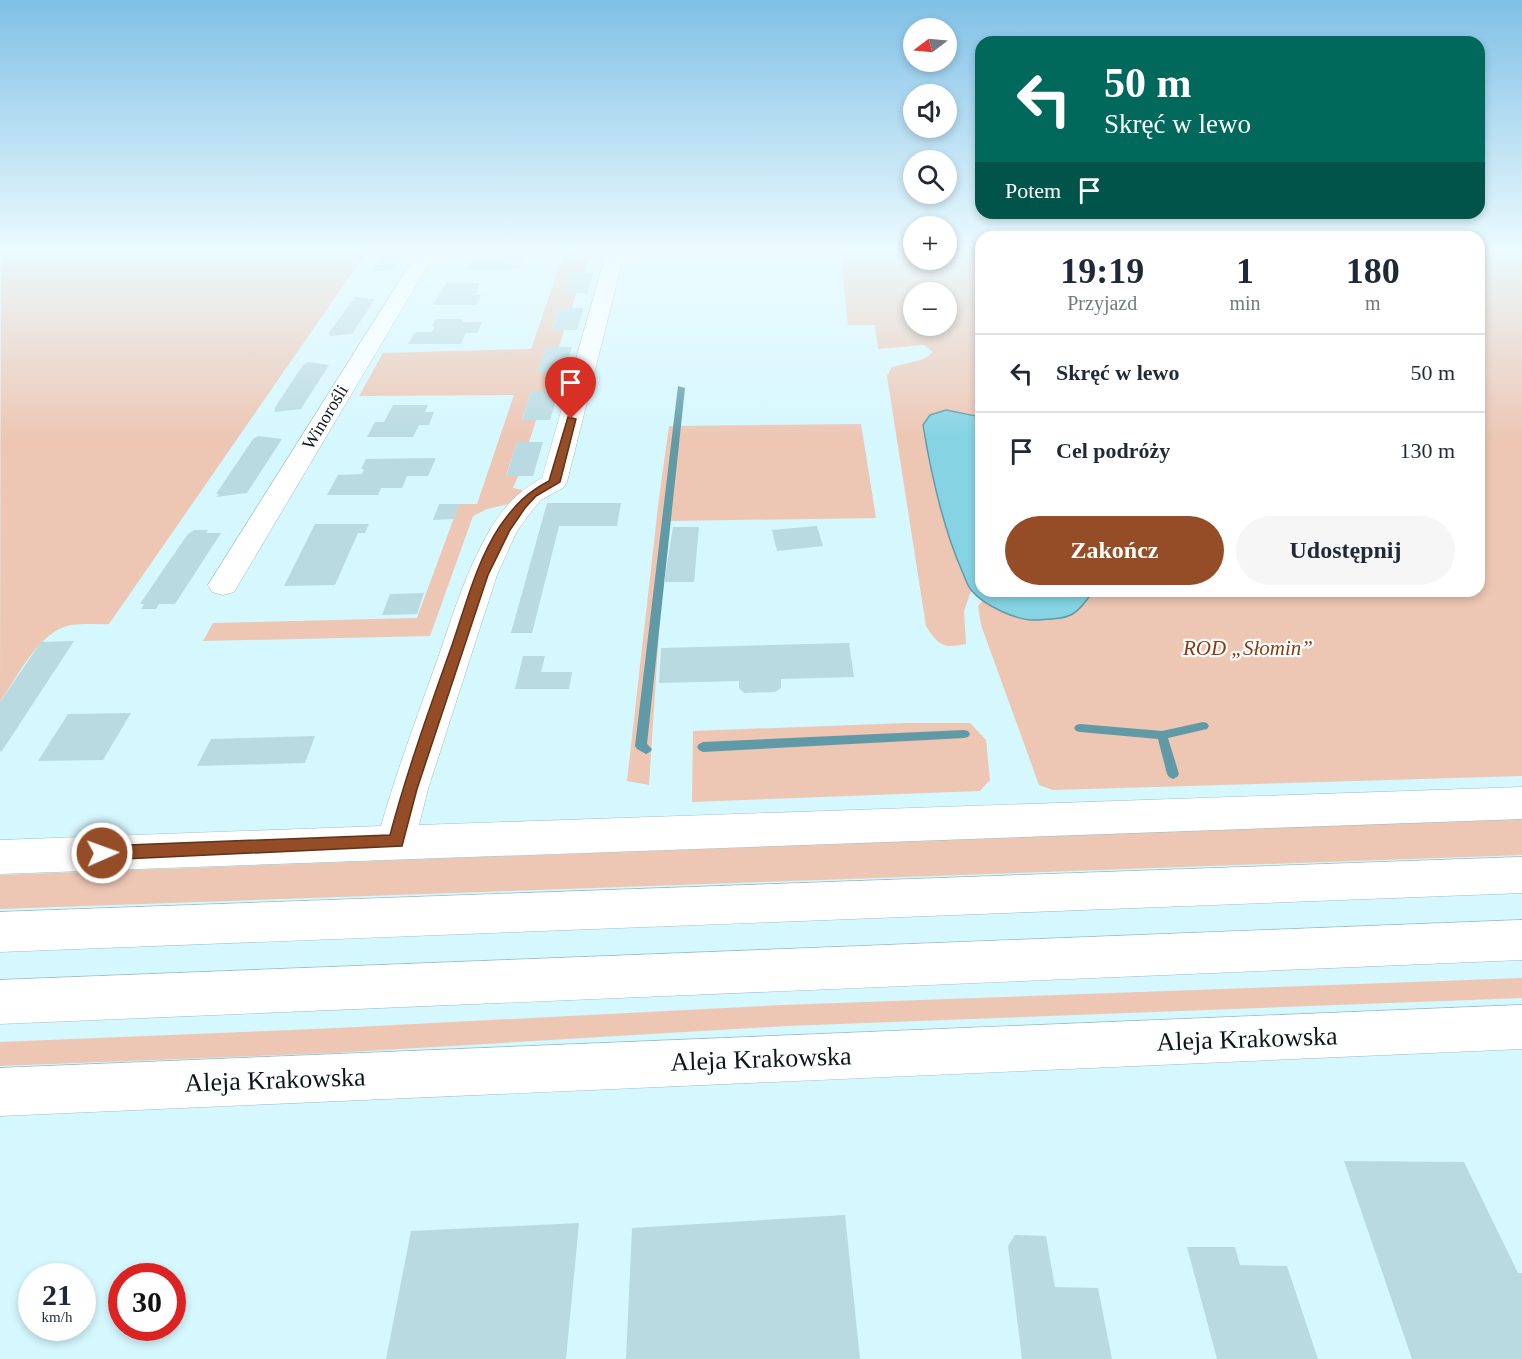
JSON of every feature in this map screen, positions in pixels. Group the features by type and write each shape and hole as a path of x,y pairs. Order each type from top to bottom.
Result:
{"street":[{"name":"Winorośli","path":"223,585 389,313"},
{"path":"396,841 410,789 482,575 504,529 521,506 532,494 554,482 599,313"},
{"path":"0,857 396,841 639,835 1522,803"},
{"path":"0,932 1522,875"},
{"path":"0,1002 1522,940"},
{"name":"Aleja Krakowska","path":"0,1092 1522,1027"}],"green space":[{"path":"1,313 324,313 109,624 71,625 49,636 30,656 0,702"},
{"path":"543,313 557,313 552,329 564,330 559,347 546,347 538,371 552,372 545,391 531,391 522,419 536,420 529,442 517,442 506,475 518,476 513,488 522,490 518,502 487,509 473,516 430,636 203,641 213,623 417,618 459,504 477,504 514,395 359,396 383,353 531,349"},
{"path":"847,313 903,313 903,336 957,336 957,313 975,313 975,416 965,413 928,456 954,551 971,591 964,611 966,644 946,646 934,638 926,626 887,376 892,367 924,359 933,352 924,345 878,349 875,325 848,325"},
{"name":"ROD „Słomin”","path":"1485,313 1522,313 1522,776 1053,790 1039,785 981,625 978,606 983,600 995,609 1085,604 1089,597 1485,597"},
{"path":"861,424 876,518 669,521 662,586 649,785 627,781 669,426"},
{"path":"906,723 970,723 986,740 990,780 980,791 692,802 693,731"},
{"path":"1522,818 1522,855 0,909 0,875"},
{"path":"1522,978 1522,998 786,1026 332,1053 0,1066 0,1042 338,1028 783,1005"}],"water":[{"path":"946,410 975,416 975,594 969,587 955,554 943,518 923,425 930,415"},
{"path":"978,597 1088,597 1076,612 1070,615 1057,619 1037,620 1011,615"}],"building":[{"path":"343,313 366,313 352,334 329,336 331,334 328,334"},
{"path":"557,313 582,313 577,330 552,330"},
{"path":"436,319 482,322 477,333 466,333 461,344 408,344 415,332 432,332"},
{"path":"546,347 572,347 564,372 537,372"},
{"path":"308,362 329,365 301,409 274,412 303,365"},
{"path":"531,391 559,391 550,420 522,420"},
{"path":"393,405 428,405 425,412 434,412 429,425 419,425 413,437 367,437 375,422 384,422"},
{"path":"258,436 282,439 247,493 216,497 253,439"},
{"path":"517,442 543,442 533,476 506,476"},
{"path":"436,458 428,476 407,476 402,488 381,488 378,495 327,495 338,475 362,474 364,469 361,469 366,459"},
{"path":"547,503 621,503 617,526 559,526 532,633 511,633"},
{"path":"439,504 459,504 454,519 433,520"},
{"path":"315,524 369,524 365,533 358,533 335,585 284,586"},
{"path":"817,526 823,546 777,551 772,530"},
{"path":"673,527 699,527 694,582 664,582"},
{"path":"194,530 221,533 175,604 159,604 156,609 141,609 144,604 140,604 188,534"},
{"path":"424,593 417,614 382,615 390,594"},
{"path":"74,641 0,752 0,702 41,642"},
{"path":"849,643 854,677 781,679 781,688 775,692 744,693 739,688 739,681 659,683 661,648"},
{"path":"523,656 545,656 541,672 572,672 569,689 515,689"},
{"path":"131,713 103,760 38,761 68,714"},
{"path":"315,736 305,763 197,766 211,739"},
{"path":"1344,1161 1464,1162 1518,1273 1522,1273 1522,1359 1412,1359"},
{"path":"845,1215 860,1359 626,1359 632,1228"},
{"path":"579,1223 566,1359 386,1359 411,1231"},
{"path":"1015,1235 1046,1236 1055,1287 1098,1288 1112,1359 1022,1359 1008,1246"},
{"path":"1187,1247 1235,1247 1240,1265 1287,1266 1318,1359 1217,1359"}],"waterway":[{"path":"646,749 641,746 681,388"},
{"path":"1162,735 1203,726"},
{"path":"1080,728 1162,735"},
{"path":"703,747 964,734"},
{"path":"1162,735 1173,774"}],"route":[{"path":"102,853 396,841 410,789 482,575 504,529 521,506 532,494 554,482 571,419"}]}
